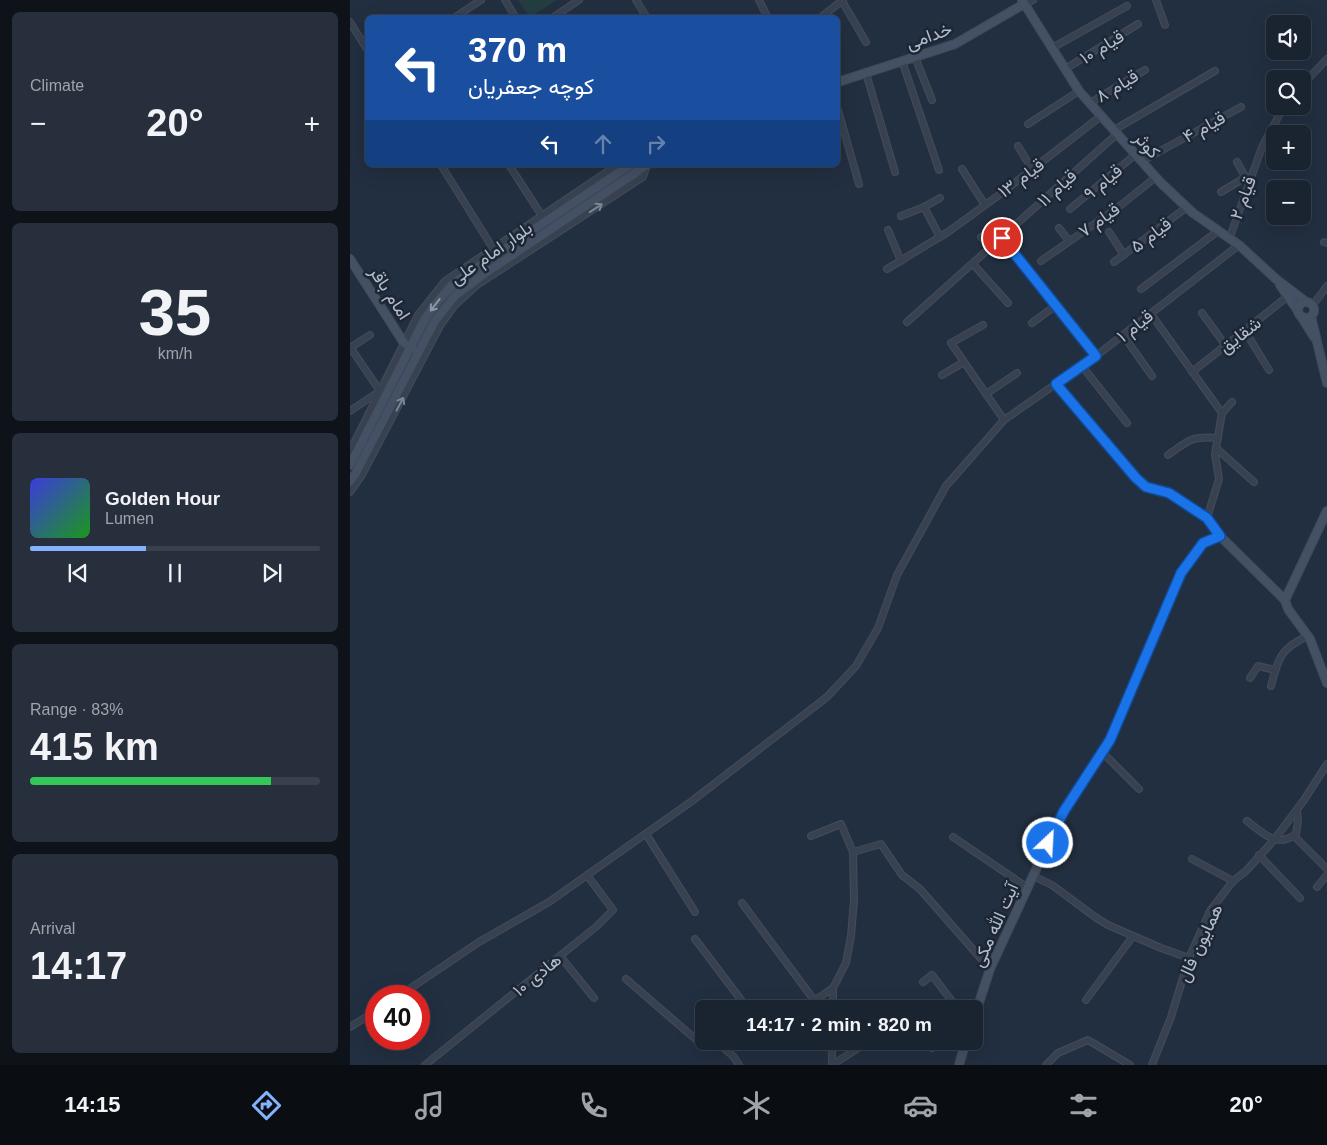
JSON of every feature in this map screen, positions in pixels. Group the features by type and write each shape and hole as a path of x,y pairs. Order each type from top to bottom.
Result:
{"main road":[{"name":"کوثر","path":"1023,2 1079,91 1156,177 1187,208 1239,244 1276,279"},
{"name":"خدامی","path":"840,81 954,44 1023,2"},
{"name":"بلوار امام علی","path":"350,465 407,345 427,315 444,295 458,280 494,251 627,167"},
{"name":"بلوار امام علی","path":"350,481 356,473 435,321 455,296 507,263 644,167"},
{"name":"امام باقر","path":"350,259 407,345"},
{"path":"1276,279 1318,343"},
{"path":"1276,279 1310,304 1314,313 1312,316 1327,383"},
{"path":"1299,314 1299,306 1302,303 1310,304"},
{"path":"1299,314 1306,318 1312,316"},
{"path":"407,345 418,352"},
{"path":"1285,600 1327,512"},
{"path":"1220,536 1285,600 1288,609 1308,636 1327,683"},
{"name":"آیت الله مکی","path":"980,1000 990,969 1064,811 1110,740 1181,573 1203,543 1220,536"},
{"path":"959,1065 963,1050"}],"street":[{"path":"459,15 482,0"},
{"path":"505,0 514,15"},
{"path":"556,15 578,0"},
{"path":"636,0 645,15"},
{"path":"759,0 766,15"},
{"path":"824,15 843,0 866,42"},
{"path":"1023,2 1033,0"},
{"path":"1156,0 1165,25"},
{"path":"1052,48 1127,6"},
{"path":"350,22 365,46"},
{"name":"قیام ۱۰","path":"1065,69 1138,24"},
{"path":"916,57 932,100"},
{"path":"1311,76 1327,59"},
{"path":"902,61 939,170"},
{"name":"قیام ۸","path":"1090,103 1145,70"},
{"name":"قیام ۱۱","path":"907,322 1002,238 1116,132 1216,71"},
{"path":"866,73 895,172"},
{"path":"1028,124 1079,91"},
{"name":"قیام ۴","path":"1142,161 1241,107"},
{"name":"قیام ۲","path":"1230,237 1247,180 1279,115"},
{"name":"قیام ۱۳","path":"887,269 940,237 1101,116"},
{"path":"840,117 858,184"},
{"path":"1018,146 1032,169"},
{"name":"قیام ۹","path":"1070,209 1136,154"},
{"path":"1221,192 1247,180 1237,162"},
{"path":"442,167 494,251 612,167"},
{"path":"510,167 542,216"},
{"path":"962,169 984,205"},
{"name":"قیام ۷","path":"1041,261 1116,209 1156,177"},
{"path":"901,216 940,198"},
{"path":"924,207 940,237"},
{"name":"قیام ۵","path":"1114,262 1187,208"},
{"path":"981,237 994,228 1096,356"},
{"path":"1059,228 1069,241"},
{"path":"888,230 901,261"},
{"path":"1141,289 1218,231"},
{"path":"1108,232 1124,255"},
{"name":"قیام ۱","path":"415,985 479,942 549,902 692,801 827,697 856,666 878,628 897,575 946,486 1004,420 1096,356 1239,244"},
{"path":"350,492 362,475 440,326 455,306 477,285 507,263"},
{"path":"973,264 1008,303"},
{"path":"1310,304 1327,286"},
{"name":"شقایق","path":"1192,372 1288,297"},
{"path":"1032,323 1055,306"},
{"path":"1202,313 1226,346"},
{"path":"1151,314 1222,413"},
{"path":"983,325 951,343 1004,420"},
{"path":"1245,332 1270,370"},
{"path":"370,335 350,347 380,391"},
{"path":"1123,335 1152,376"},
{"path":"350,451 380,391 407,345"},
{"path":"942,375 964,362"},
{"path":"1082,366 1127,423"},
{"path":"986,394 1018,373"},
{"path":"1056,384 1136,478 1146,487 1169,493 1207,518 1220,536"},
{"path":"350,411 380,391"},
{"path":"1207,518 1219,480 1215,454 1222,413 1232,402"},
{"path":"1168,455 1190,439 1201,437 1218,438"},
{"path":"1216,448 1254,482"},
{"path":"1271,686 1280,657 1286,648 1308,636"},
{"path":"1250,678 1258,666 1275,670"},
{"path":"1102,752 1139,789"},
{"name":"همایون فال","path":"1152,1065 1168,1026 1189,958 1210,911 1233,881 1246,871 1274,840 1297,810 1327,764"},
{"path":"1247,821 1274,840 1285,841 1294,836 1298,829 1297,810"},
{"path":"811,836 841,824 853,852 854,900 850,936 846,963 833,988 833,1000"},
{"path":"646,834 695,912"},
{"path":"1294,836 1327,869"},
{"path":"953,837 1028,888"},
{"path":"853,852 882,844 902,875 920,889 990,969"},
{"path":"1259,855 1300,898"},
{"path":"1192,859 1233,881"},
{"name":"هادی ۱۰","path":"425,1065 560,956 613,910 587,875"},
{"path":"1317,887 1327,875"},
{"path":"1033,876 1052,886 1095,917 1133,936 1189,958"},
{"path":"742,903 814,1000 833,988"},
{"path":"1086,1000 1133,936"},
{"path":"695,939 741,1000"},
{"path":"560,956 594,998"},
{"path":"923,982 932,975 951,1000"},
{"path":"626,979 695,1039"},
{"path":"350,1027 365,1018"},
{"path":"1046,1065 1058,1054 1088,1040 1130,1065"},
{"path":"727,1050 740,1065"},
{"path":"832,1050 832,1065"},
{"path":"832,1065 855,1050"}],"green space":[{"path":"518,0 557,0 533,15 529,15"}],"route":[{"path":"1002,238 1096,356 1056,384 1136,478 1146,487 1169,493 1207,518 1220,536 1203,543 1181,573 1110,740 1064,811 1048,843"}]}
